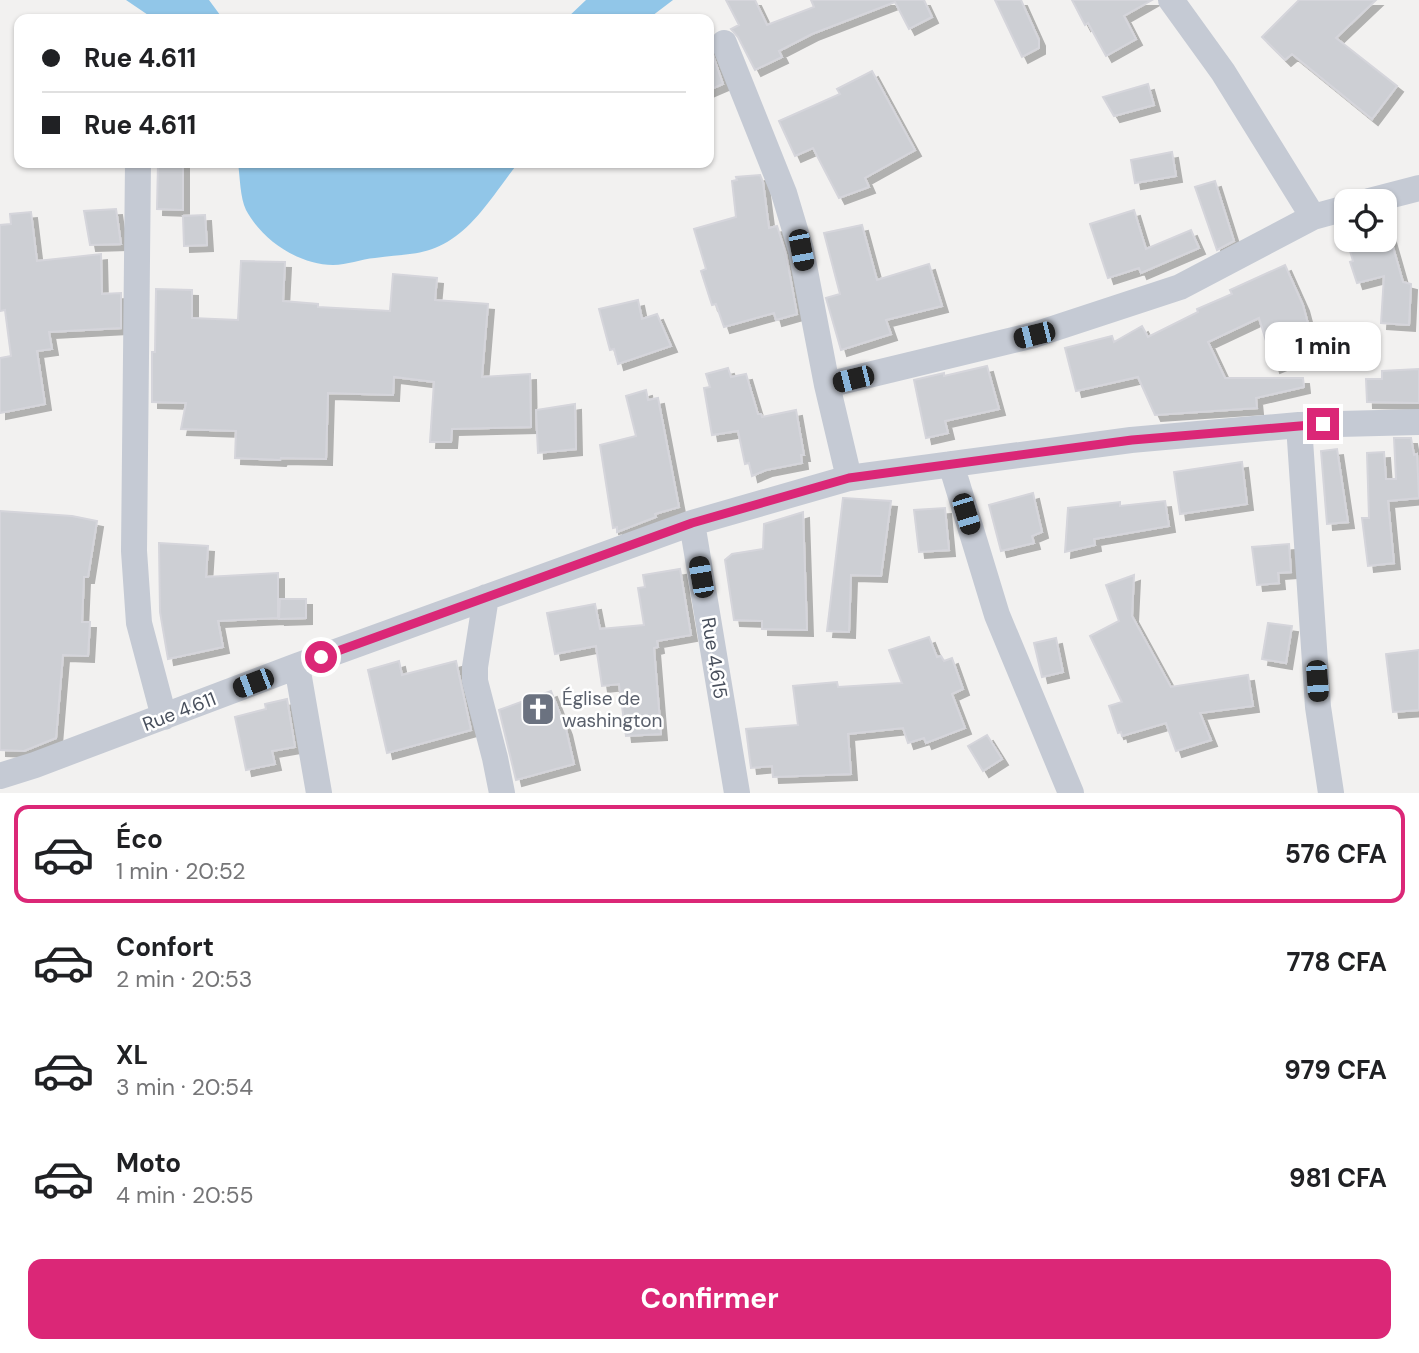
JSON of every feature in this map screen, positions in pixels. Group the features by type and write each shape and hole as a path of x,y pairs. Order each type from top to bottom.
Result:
{"street":[{"path":"1171,0 1223,72 1313,217"},
{"path":"724,43 784,192 801,250 827,385 849,478"},
{"path":"138,168 134,551 139,623 164,717"},
{"path":"1397,194 1419,188"},
{"path":"827,385 1034,335 1180,287 1313,217 1334,211"},
{"name":"Rue 4.611","path":"0,776 692,523 849,478 1132,440 1299,425 1419,422"},
{"path":"1299,425 1318,707 1331,793"},
{"path":"951,464 997,615 1071,793"},
{"name":"Rue 4.615","path":"692,523 737,793"},
{"path":"486,597 475,681 502,793"},
{"path":"297,666 319,793"}],"water":[{"path":"126,0 209,0 219,14 147,14"},
{"path":"586,0 673,0 655,14 571,14"},
{"path":"238,168 514,168 473,221 446,243 427,251 344,264 307,261 283,249 253,221 241,194"}],"building":[{"path":"726,0 755,0 767,25 814,7 811,0 924,0 932,17 909,29 895,2 812,34 779,51 782,57 755,70 731,29 739,25"},
{"path":"995,0 1021,0 1039,40 1039,48 1022,57"},
{"path":"1072,0 1152,0 1124,16 1136,39 1106,56"},
{"path":"1299,0 1376,0 1336,38 1397,86 1372,119 1292,54 1285,60 1262,37"},
{"path":"714,58 723,84 714,88"},
{"path":"872,71 915,150 865,178 869,187 839,198 813,148 795,156 779,121 840,94 837,89"},
{"path":"1148,84 1154,105 1114,116 1103,97"},
{"path":"1172,152 1176,176 1135,183 1131,160"},
{"path":"158,168 183,168 183,210 157,209"},
{"path":"760,175 769,228 777,226 786,254 797,314 776,320 774,313 724,327 716,304 712,305 701,271 706,269 694,229 736,217 732,181 737,180 736,177"},
{"path":"1215,181 1234,241 1217,250 1195,187"},
{"path":"116,209 121,244 90,245 84,211"},
{"path":"1134,210 1146,249 1191,230 1199,248 1141,273 1139,268 1108,278 1090,224"},
{"path":"31,212 37,261 101,254 102,294 121,293 121,328 49,332 52,349 37,351 45,404 0,413 0,358 11,356 5,310 0,311 0,225 11,224 10,214"},
{"path":"205,215 207,245 184,246 183,216"},
{"path":"862,225 877,280 929,264 942,306 886,320 891,334 841,350 826,298 840,294 824,233"},
{"path":"1350,252 1394,252 1403,282 1411,284 1409,325 1381,323 1384,276 1357,283 1350,262 1353,261"},
{"path":"241,261 285,262 283,301 318,304 318,307 390,311 393,274 437,278 435,300 488,304 482,377 530,374 531,427 452,429 451,442 430,442 434,382 394,377 393,395 328,393 326,459 235,458 236,431 181,429 186,403 152,402 156,289 192,290 192,318 238,320"},
{"path":"1285,265 1303,305 1315,350 1274,367 1259,318 1208,342 1225,378 1303,378 1304,387 1256,398 1257,408 1155,415 1138,377 1076,391 1065,348 1112,336 1114,342 1142,326 1148,337 1198,312 1197,309 1232,294 1230,290"},
{"path":"638,300 642,319 657,314 671,346 618,364 614,349 610,350 599,309"},
{"path":"987,366 999,409 945,421 948,433 926,438 914,380"},
{"path":"728,368 731,377 746,374 758,414 762,417 796,410 804,455 801,455 802,463 766,470 752,476 749,463 745,464 738,431 712,435 704,388 710,387 706,374"},
{"path":"1419,369 1419,403 1367,402 1366,379 1382,379 1382,371"},
{"path":"646,390 648,400 658,398 679,507 655,514 656,517 617,532 617,527 613,528 600,445 636,436 626,396"},
{"path":"575,404 576,449 538,453 536,410"},
{"path":"1394,438 1411,438 1414,455 1417,454 1419,498 1388,501 1394,563 1368,566 1362,518 1369,518 1367,453 1384,452 1386,479 1396,479"},
{"path":"1337,449 1348,522 1327,524 1321,451"},
{"path":"1242,462 1247,504 1180,514 1174,472"},
{"path":"1033,493 1042,532 1032,536 1034,543 1001,551 989,505"},
{"path":"843,498 891,501 881,576 851,575 849,632 827,631"},
{"path":"1165,501 1169,526 1094,539 1095,545 1065,552 1068,508 1120,502 1120,506"},
{"path":"945,508 949,550 919,552 914,510"},
{"path":"0,511 72,516 97,521 88,577 84,577 82,622 90,622 88,656 63,655 56,738 24,751 0,750"},
{"path":"803,512 807,630 762,629 762,621 734,620 725,560 732,554 763,549 764,524"},
{"path":"159,543 208,546 206,577 278,573 278,618 218,621 223,647 168,659 160,612"},
{"path":"1289,544 1291,572 1278,573 1279,583 1257,585 1252,547"},
{"path":"680,569 691,635 657,641 658,647 654,648 661,734 626,736 619,684 602,686 596,646 555,654 547,613 595,604 600,629 644,625 638,588 645,587 643,575"},
{"path":"1134,575 1132,616 1171,687 1248,675 1253,706 1200,713 1211,740 1176,751 1166,723 1122,736 1121,732 1118,733 1109,706 1122,702 1090,636 1119,621 1106,585"},
{"path":"280,599 306,599 306,618 279,619"},
{"path":"1268,623 1292,626 1286,663 1262,659"},
{"path":"929,637 937,657 941,656 944,661 952,658 963,689 952,694 965,728 926,743 924,738 908,743 903,728 848,734 851,774 773,777 772,766 751,768 746,729 798,725 793,686 837,682 838,687 902,683 889,650"},
{"path":"1056,638 1063,672 1042,677 1034,643"},
{"path":"1419,650 1419,710 1393,712 1386,654"},
{"path":"399,661 402,675 456,661 471,730 387,753 368,670"},
{"path":"551,691 566,729 574,764 516,780 499,710"},
{"path":"287,699 295,747 272,751 275,764 246,770 235,717 266,709 265,704"},
{"path":"987,735 1002,759 983,771 968,746"}],"place":[{"name":"Église de washington","path":"538,709"}],"route":[{"path":"321,657 692,523 849,478 1132,440 1323,424"}]}
